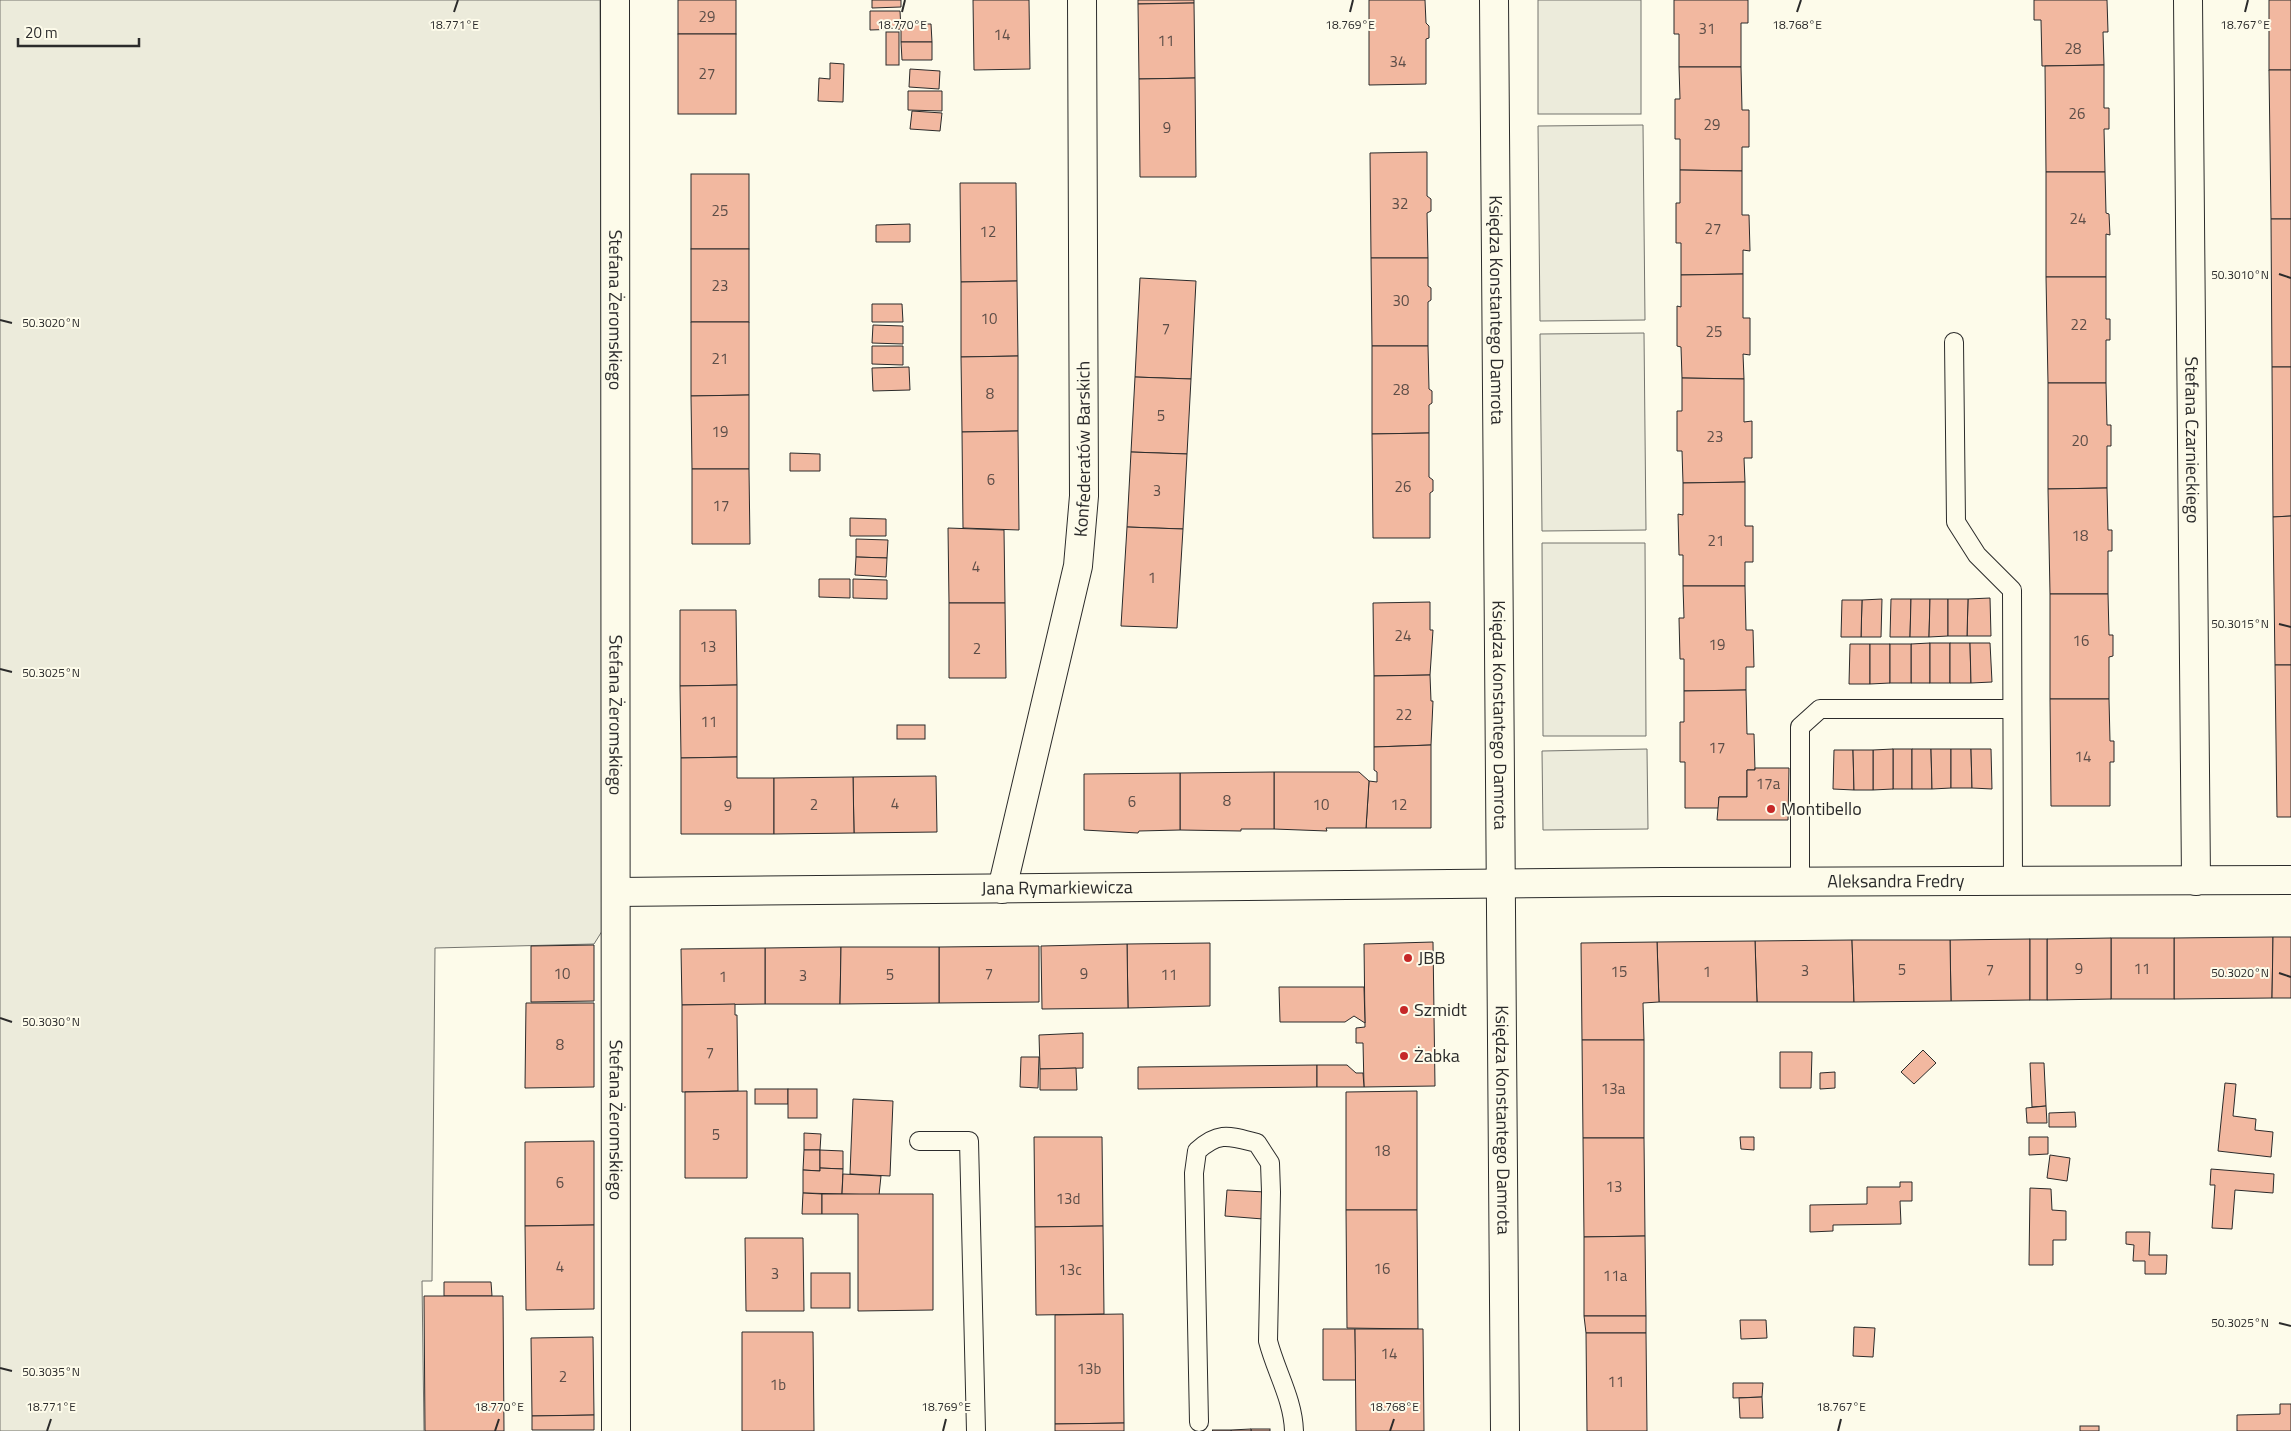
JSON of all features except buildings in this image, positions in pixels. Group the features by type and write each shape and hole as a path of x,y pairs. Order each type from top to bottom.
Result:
{"street":[{"name":"Stefana Żeromskiego","path":"615,0 616,1431"},
{"name":"Konfederatów Barskich","path":"1002,888 1078,566 1084,496 1082,0"},
{"name":"Księdza Konstantego Damrota","path":"1494,0 1505,1431"},
{"name":"Stefana Czarnieckiego","path":"2188,0 2196,881"},
{"name":"Aleksandra Fredry","path":"1500,885 2291,880"},
{"name":"Jana Rymarkiewicza","path":"616,892 1500,885"}],"lane":[{"path":"1954,342 1956,522 1977,555 2012,590 2012,881"},
{"path":"1800,882 1800,728 1820,709 2012,709"},
{"path":"1199,1422 1194,1173 1197,1151 1211,1138 1233,1137 1257,1143 1270,1163 1268,1342 1274,1364 1288,1396 1294,1431"},
{"path":"919,1141 969,1141 976,1431"}],"shaded area":[{"path":"0,0 600,0 604,928 594,944 435,948 432,1281 422,1281 424,1431 0,1431"},
{"path":"1538,0 1641,0 1641,114 1538,114"},
{"path":"1643,125 1645,320 1540,321 1538,126"},
{"path":"1644,333 1646,530 1542,531 1540,334"},
{"path":"1542,543 1645,543 1646,736 1543,736"},
{"path":"1647,749 1648,829 1543,830 1542,751"}],"place":[{"name":"Montibello","path":"1771,809"},
{"name":"JBB","path":"1408,958"},
{"name":"Szmidt","path":"1404,1010"},
{"name":"Żabka","path":"1404,1056"}]}
